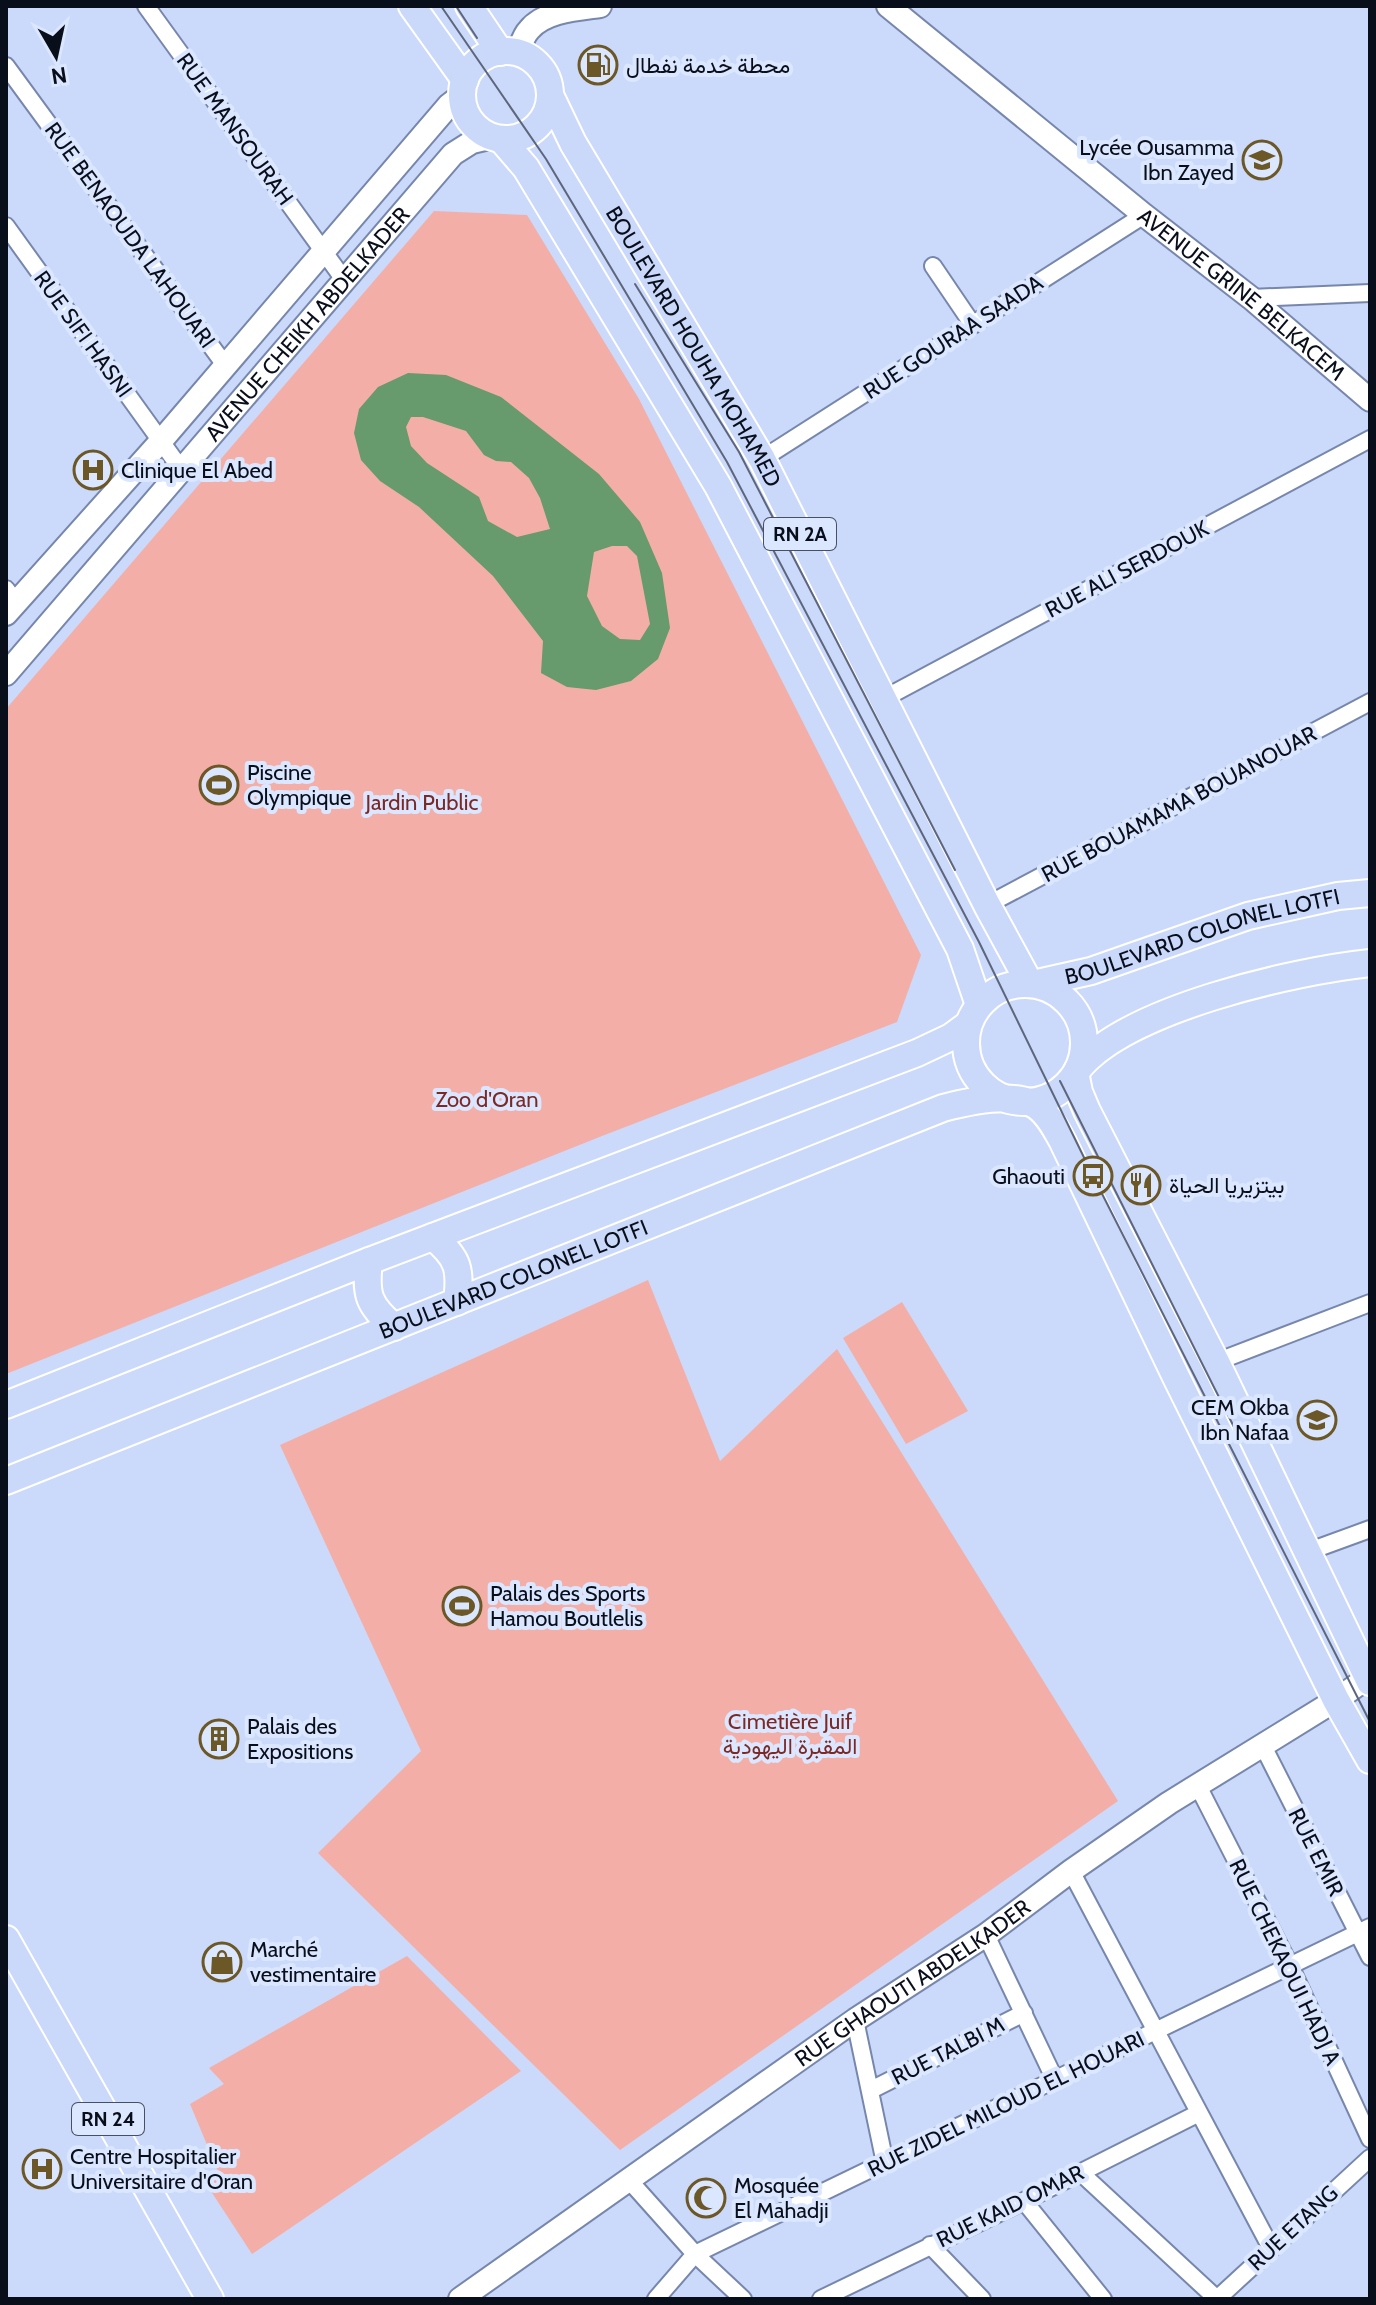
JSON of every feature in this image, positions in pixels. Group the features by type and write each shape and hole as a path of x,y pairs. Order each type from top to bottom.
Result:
{"main road":[{"path":"412,6 464,87 465,108 471,121 481,131 497,138 519,137 537,126 545,115 550,95 543,71 536,63 509,52 469,6"},
{"path":"464,87 478,62 509,52 536,23 568,11 596,6"},
{"name":"AVENUE GRINE BELKACEM","path":"888,6 1251,298 1370,400"},
{"name":"AVENUE CHEIKH ABDELKADER","path":"9,602 161,441 464,87"},
{"name":"BOULEVARD HOUHA MOHAMED","path":"550,95 573,143 762,459 987,905 1032,984"},
{"name":"AVENUE CHEIKH ABDELKADER","path":"6,674 453,154 472,142 497,138"},
{"name":"RN 2A","path":"497,138 526,168 718,486 960,949 972,1015"},
{"name":"BOULEVARD COLONEL LOTFI","path":"1032,984 1091,971 1248,916 1338,896 1370,893"},
{"path":"1024,1102 1054,1094 1077,1073 1088,1056 1117,1037 1176,1010 1302,975 1370,963"},
{"path":"6,1405 369,1261 917,1053 951,1037 1002,988 1032,984 1048,988 1073,1008 1081,1022 1083,1054 1077,1073 1079,1092 1087,1111 1216,1362 1369,1679"},
{"path":"972,1015 966,1051 969,1063 981,1083 1000,1097 1031,1103 1047,1117 1063,1142 1336,1700 1370,1760"},
{"name":"BOULEVARD COLONEL LOTFI","path":"6,1481 943,1108 988,1099 1024,1102"},
{"path":"433,1237 457,1263 460,1282 457,1302"},
{"path":"369,1261 369,1301 394,1327"},
{"name":"RUE GHAOUTI ABDELKADER","path":"462,2299 855,2020 986,1935 1071,1871 1198,1786 1369,1679"},
{"name":"RN 24","path":"6,1939 210,2299"},
{"path":"6,1964 28,1979"}],"street":[{"name":"RUE MANSOURAH","path":"146,6 345,281"},
{"name":"RUE BENAOUDA LAHOUARI","path":"6,66 225,365"},
{"name":"RUE GOURAA SAADA","path":"762,459 1144,215"},
{"name":"RUE SIFI HASNI","path":"6,226 181,469"},
{"path":"933,266 973,325"},
{"path":"1251,298 1370,293"},
{"name":"RUE ALI SERDOUK","path":"883,699 1370,439"},
{"name":"RUE BOUAMAMA BOUANOUAR","path":"987,905 1370,702"},
{"path":"1216,1362 1370,1303"},
{"path":"1307,1552 1370,1529"},
{"name":"RUE EMIR","path":"1263,1746 1364,1930 1370,1957"},
{"name":"RUE CHEKAOUI HADJ A","path":"1198,1786 1291,1968 1370,2139"},
{"path":"1071,1871 1271,2248"},
{"name":"RUE ZIDEL MILOUD EL HOUARI","path":"656,2299 695,2254 1364,1930"},
{"path":"986,1935 1055,2080"},
{"name":"RUE TALBI M","path":"871,2090 1024,2013"},
{"path":"855,2020 885,2163"},
{"name":"RUE KAID OMAR","path":"821,2299 1199,2113"},
{"name":"RUE ETANG","path":"1217,2299 1370,2158"},
{"path":"1081,2173 1217,2299"},
{"path":"628,2179 695,2254 743,2299"},
{"path":"1024,2201 1103,2299"},
{"path":"930,2245 982,2299"}],"green space":[{"name":"Jardin Public","path":"434,211 527,215 639,399 921,955 897,1022 6,1374 6,709"},
{"name":"Cimetière Juif المقبرة اليهودية","path":"648,1280 720,1461 837,1349 1118,1801 620,2150 318,1853 421,1751 280,1445"},
{"path":"902,1302 968,1411 906,1444 843,1338"},
{"path":"407,1956 521,2071 252,2254 203,2179 218,2171 190,2104 224,2084 209,2068"}],"shaded area":[{"path":"408,373 446,375 501,397 599,474 640,522 662,573 670,628 658,659 631,681 596,690 567,687 541,673 543,641 493,576 419,507 380,481 361,460 354,433 359,409 378,387","holes":["411,417 423,417 466,431 484,455 496,461 511,462 529,478 540,498 550,529 517,537 488,521 479,497 427,463 411,446 406,427","612,546 627,546 637,556 650,624 640,640 620,639 602,626 587,596 594,552"]}],"tram line":[{"path":"441,6 546,159 727,462 979,942 1093,1176 1370,1722"},
{"path":"456,6 477,38"},
{"path":"635,284 739,452 955,870"},
{"path":"1060,1081 1238,1435"}],"place":[{"name":"محطة خدمة نفطال","path":"598,65"},
{"name":"Lycée Ousamma Ibn Zayed","path":"1262,160"},
{"name":"Clinique El Abed","path":"93,470"},
{"name":"Piscine Olympique","path":"219,785"},
{"name":"Ghaouti","path":"1093,1176"},
{"name":"بيتزيريا الحياة","path":"1141,1185"},
{"name":"CEM Okba Ibn Nafaa","path":"1317,1420"},
{"name":"Palais des Sports Hamou Boutlelis","path":"462,1606"},
{"name":"Palais des Expositions","path":"219,1739"},
{"name":"Marché vestimentaire","path":"222,1962"},
{"name":"Centre Hospitalier Universitaire d'Oran","path":"42,2169"},
{"name":"Mosquée El Mahadji","path":"706,2198"}],"park label":[{"name":"Zoo d'Oran","path":"487,1099"}]}
